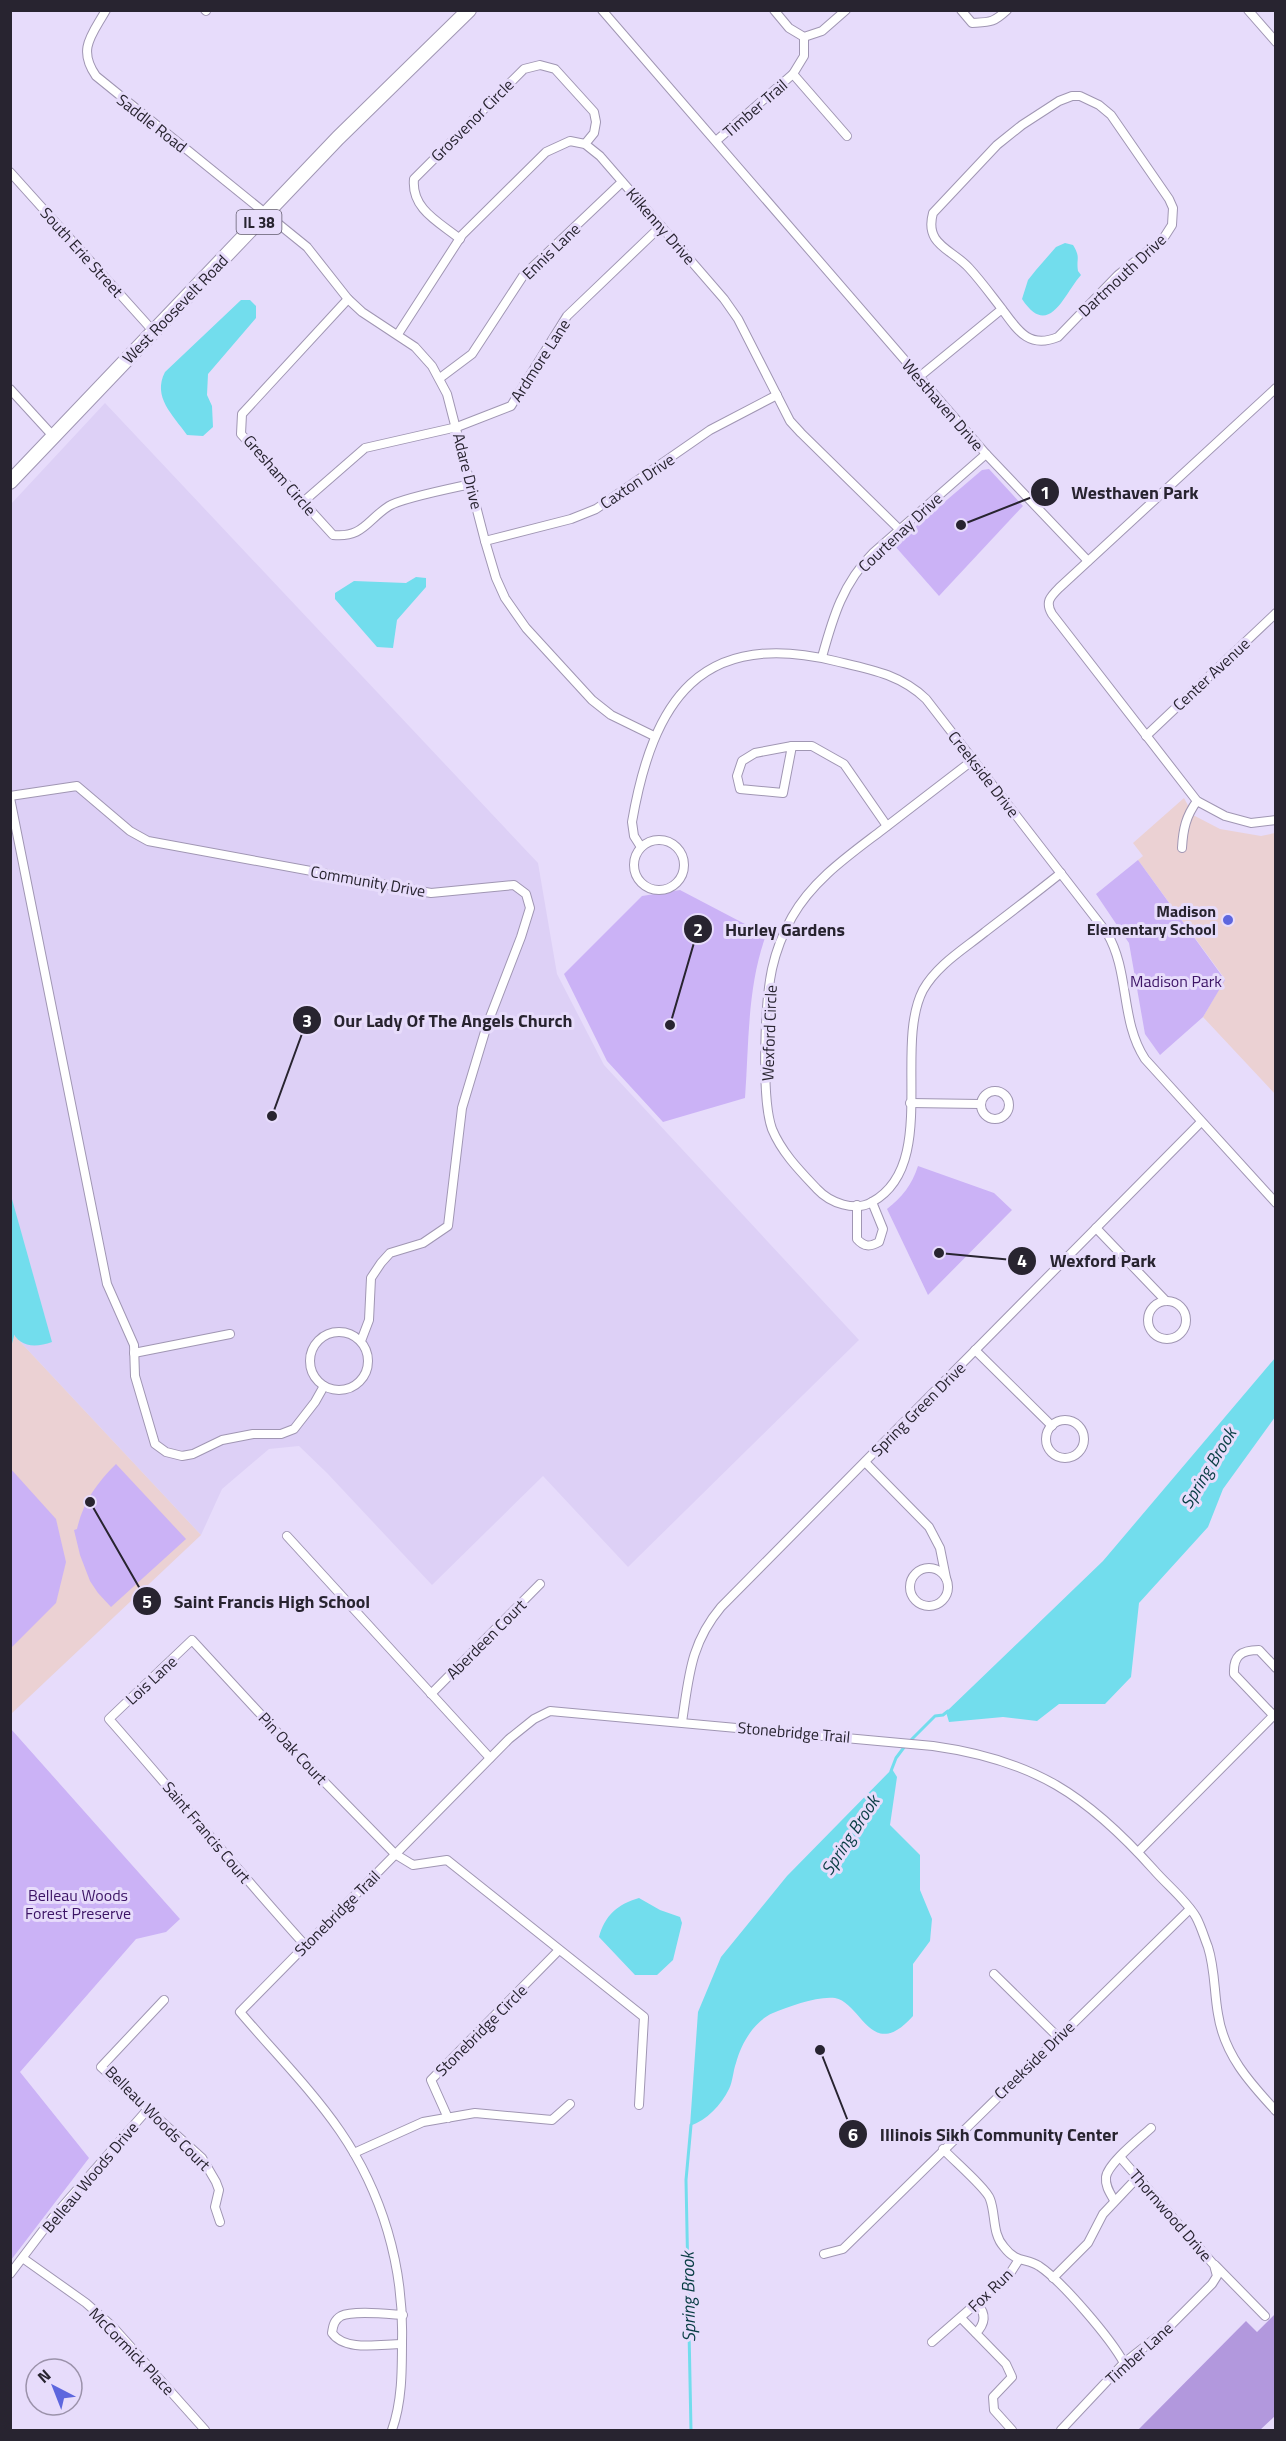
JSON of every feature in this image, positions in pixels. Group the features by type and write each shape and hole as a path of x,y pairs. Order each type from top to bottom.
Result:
{"main road":[{"name":"West Roosevelt Road","path":"10,482 374,101 469,10"}],"street":[{"name":"Saddle Road","path":"106,10 87,44 86,57 96,76 267,213"},
{"name":"Westhaven Drive","path":"603,10 986,454 1088,561"},
{"path":"774,10 789,28 804,37 822,31 846,10"},
{"path":"961,10 972,22 995,21 1007,10"},
{"path":"1248,10 1275,42"},
{"name":"Timber Trail","path":"716,141 793,74 804,56 804,37"},
{"name":"Grosvenor Circle","path":"460,239 424,210 416,200 413,190 414,179 524,69 540,65 555,69 594,112 596,122 594,133 585,144"},
{"name":"Timber Trail","path":"793,74 847,136"},
{"name":"Dartmouth Drive","path":"1072,96 1089,98 1105,110 1122,128 1169,199 1173,208 1172,225 1163,239 1125,268 1058,337 1050,340 1031,340 1016,328 1002,309 969,268 936,240 930,222 933,213 983,158 1008,135 1059,101 1072,96"},
{"path":"398,334 472,224 546,152 570,141 585,144"},
{"name":"Kilkenny Drive","path":"585,144 600,156 732,309 790,421 900,530"},
{"name":"South Erie Street","path":"10,172 154,332"},
{"name":"Ennis Lane","path":"440,378 472,354 523,276 622,182"},
{"name":"Adare Drive","path":"267,213 315,255 348,299 362,312 398,334 421,352 440,378 457,428 485,541 496,578 505,598 526,628 592,700 611,715 654,736"},
{"name":"Ardmore Lane","path":"303,502 365,448 457,428 511,406 567,316 661,226"},
{"name":"Gresham Circle","path":"348,299 242,414 241,434 333,535 344,536 357,533 390,505 471,484"},
{"path":"919,377 1002,309"},
{"path":"1275,388 1050,597 1048,605 1049,610 1197,801 1225,816 1251,823 1275,820"},
{"path":"10,389 53,436"},
{"name":"Caxton Drive","path":"485,541 571,519 596,509 710,430 777,395"},
{"name":"Courtenay Drive","path":"822,657 837,605 848,583 866,561 986,454"},
{"name":"Center Avenue","path":"1146,736 1275,613"},
{"name":"Creekside Drive","path":"641,847 634,836 632,822 654,736 678,697 705,673 739,657 764,652 822,657 883,672 908,684 926,699 1107,933 1116,949 1130,1025 1139,1050 1150,1066 1275,1203"},
{"path":"792,746 783,793 740,789 737,776 742,761 756,753 792,746 812,746 844,764 887,826"},
{"name":"Wexford Circle","path":"872,1202 844,1205 822,1194 788,1157 773,1130 767,1103 769,992 779,944 799,905 826,874 973,760"},
{"name":"Community Drive","path":"77,786 130,831 148,841 431,893 514,885 526,894 530,908 487,1025 462,1108 448,1226 423,1243 390,1252 381,1263 371,1278 369,1320 361,1341 368,1358 364,1375 351,1387 342,1390 324,1386 294,1429 281,1434 253,1434 222,1440 193,1454 182,1456 166,1452 155,1444 135,1376 134,1345 107,1284 10,797 77,786"},
{"path":"1182,848 1182,831 1187,814 1197,801"},
{"name":"Creekside Drive","path":"659,839 669,841 678,847 685,865 678,883 669,889 659,891 650,889 641,883 633,865 635,855 641,847 650,841 659,839"},
{"path":"857,1205 857,1239 866,1246 872,1246 879,1242 883,1229 872,1202 884,1194 902,1168 907,1147 913,1023 918,1001 931,978 947,962 1061,873"},
{"path":"910,1103 980,1104"},
{"name":"Spring Green Drive","path":"682,1722 693,1654 712,1618 1201,1122"},
{"path":"1096,1228 1166,1301 1180,1306 1186,1320 1180,1333 1167,1339 1153,1334 1148,1320 1153,1306 1166,1301"},
{"path":"324,1386 316,1380 311,1371 311,1351 316,1342 333,1332 353,1335 361,1341"},
{"path":"134,1353 230,1334"},
{"path":"975,1350 1052,1426"},
{"path":"1065,1420 1078,1425 1084,1438 1079,1452 1066,1458 1052,1453 1046,1439 1052,1426 1065,1420"},
{"path":"865,1462 929,1527 940,1548 946,1578 947,1592 938,1604 924,1605 912,1596 911,1582 920,1570 934,1569 946,1578"},
{"path":"288,1536 490,1758"},
{"name":"Aberdeen Court","path":"431,1694 540,1584"},
{"name":"Lois Lane","path":"109,1719 192,1640"},
{"name":"Pin Oak Court","path":"192,1640 301,1758 395,1854"},
{"path":"1138,1852 1274,1714 1234,1674 1234,1664 1239,1654 1248,1650 1259,1650 1275,1668"},
{"name":"Stonebridge Trail","path":"354,2153 329,2116 240,2012 490,1758 519,1730 549,1711 933,1746 986,1755 1044,1777 1096,1811 1138,1852 1196,1916 1210,1955 1218,2014 1226,2044 1243,2074 1275,2110"},
{"name":"Saint Francis Court","path":"109,1719 305,1945"},
{"path":"395,1854 413,1865 447,1860 644,2017 639,2105"},
{"name":"Creekside Drive","path":"824,2254 843,2249 1190,1909"},
{"name":"Stonebridge Circle","path":"448,2118 431,2080 560,1950"},
{"path":"994,1974 1058,2037"},
{"name":"Belleau Woods Court","path":"164,2000 101,2067 192,2147 208,2166 219,2190 215,2207 220,2222"},
{"path":"392,2430 399,2410 402,2344 403,2315 398,2270 389,2234 374,2193 354,2153 423,2122 475,2113 552,2120 570,2104"},
{"name":"Belleau Woods Drive","path":"10,2274 24,2259 54,2216 148,2109"},
{"path":"1114,2200 1108,2188 1106,2176 1120,2157 1151,2127"},
{"path":"942,2150 990,2197 994,2226 1003,2246 1018,2261 1037,2265 1053,2278 1114,2345 1124,2363"},
{"name":"Thornwood Drive","path":"1120,2157 1214,2265 1215,2280"},
{"path":"1053,2278 1088,2243 1102,2214 1138,2177"},
{"name":"McCormick Place","path":"24,2259 86,2302 113,2326 205,2430"},
{"name":"Fox Run","path":"933,2342 1009,2275 1018,2261"},
{"path":"1214,2265 1265,2316"},
{"path":"1215,2280 1230,2282"},
{"name":"Timber Lane","path":"1061,2430 1124,2363 1166,2330 1215,2280"},
{"path":"976,2334 984,2319 977,2304"},
{"path":"402,2344 350,2344 337,2340 332,2333 334,2323 342,2316 403,2315"},
{"path":"961,2318 1006,2364 1012,2378 993,2397 994,2410 1012,2430"}],"shaded area":[{"path":"105,403 538,863 557,974 604,1065 859,1340 628,1567 543,1476 432,1585 299,1446 269,1449 222,1489 201,1535 11,1332 11,504"},
{"name":"Madison Elementary School","path":"1184,798 1193,815 1220,829 1261,836 1275,833 1275,1094 1203,1017 1225,979 1138,860 1143,856 1133,843"},
{"path":"11,1332 201,1535 11,1714"},
{"path":"1275,2314 1275,2416 1260,2430 1138,2430 1246,2321 1257,2332"}],"green space":[{"path":"989,469 1023,506 939,596 894,545 982,470"},
{"name":"Madison Park","path":"1138,860 1225,980 1203,1017 1160,1055 1145,1034 1129,943 1096,894"},
{"path":"680,890 766,935 752,995 745,1098 663,1122 607,1061 564,974 642,896"},
{"path":"918,1166 994,1193 1012,1210 928,1295 887,1209 906,1190"},
{"path":"116,1464 186,1539 111,1607 90,1581 74,1530 77,1529 83,1510 92,1494"},
{"path":"10,1468 56,1519 66,1562 56,1603 11,1648"},
{"name":"Belleau Woods Forest Preserve","path":"11,1729 180,1919 166,1932 136,1939 20,2072 89,2158 11,2260"}],"water":[{"path":"1065,243 1073,245 1075,249 1078,256 1078,271 1081,275 1055,310 1040,315 1032,311 1022,299 1028,280 1056,247"},
{"path":"241,300 250,300 256,306 256,318 208,374 207,395 212,406 213,427 203,436 187,435 170,413 163,398 161,390 165,372"},
{"path":"416,577 426,578 426,587 397,620 393,648 377,647 335,599 335,593 354,581 406,583"},
{"path":"10,1192 52,1342 46,1344 23,1343 14,1335 11,1328"},
{"path":"1275,1358 1275,1417 1223,1489 1208,1527 1139,1603 1131,1677 1105,1704 1059,1704 1037,1721 1003,1717 949,1722 946,1712 1103,1561"},
{"path":"892,1769 897,1777 890,1825 920,1855 920,1890 932,1919 930,1941 913,1964 913,2016 899,2029 887,2034 877,2032 868,2026 844,2002 835,1998 812,2000 773,2013 754,2027 745,2041 738,2056 730,2086 722,2101 708,2116 690,2126 698,2012 721,1957 787,1876"},
{"path":"639,1898 660,1910 680,1917 682,1923 673,1960 657,1975 635,1975 599,1937 605,1922 613,1912"}],"waterway":[{"path":"10,1328 13,1334 10,1345"},
{"name":"Spring Brook","path":"910,1741 935,1716 943,1715 948,1711"},
{"name":"Spring Brook","path":"891,1771 896,1758 905,1746"},
{"name":"Spring Brook","path":"691,2125 686,2180 691,2430"}],"place":[{"name":"Westhaven Park","path":"961,525"},
{"name":"Madison Elementary School","path":"1228,920"},
{"name":"Hurley Gardens","path":"670,1025"},
{"name":"Our Lady Of The Angels Church","path":"272,1116"},
{"name":"Wexford Park","path":"939,1253"},
{"name":"Saint Francis High School","path":"90,1502"},
{"name":"Illinois Sikh Community Center","path":"820,2050"}]}
